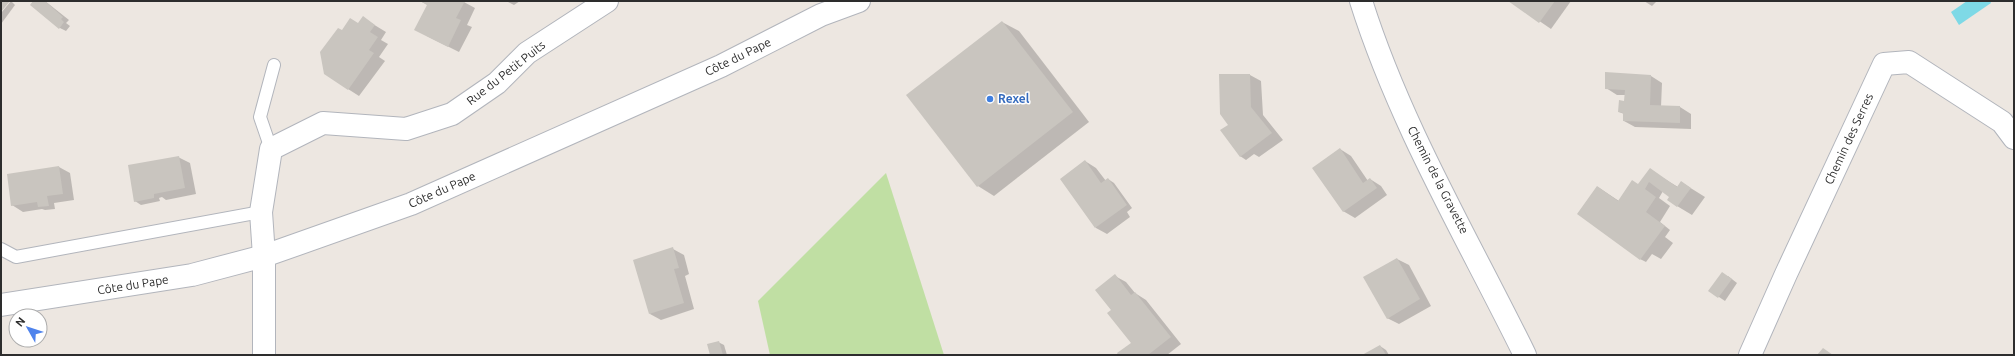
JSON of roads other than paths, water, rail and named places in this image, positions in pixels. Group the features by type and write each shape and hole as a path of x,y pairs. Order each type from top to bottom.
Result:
{"street":[{"name":"Rue du Petit Puits","path":"271,149 323,123 406,129 452,114 497,83 527,53 607,1"},
{"name":"Côte du Pape","path":"1,306 192,275 264,256 411,204 721,66 821,15 859,1"},
{"name":"Chemin de la Gravette","path":"1361,1 1374,42 1420,149 1525,355"},
{"name":"Chemin des Serres","path":"1750,355 1884,64 1909,62 2002,122 2014,138"},
{"path":"264,355 264,256 261,212 271,149"}],"lane":[{"path":"271,149 260,117 274,65"},
{"path":"1,249 16,257 261,212"}],"water":[{"path":"1967,1 1990,1 1991,3 1959,25 1951,12"}],"place":[{"name":"Rexel","path":"990,99"}]}
